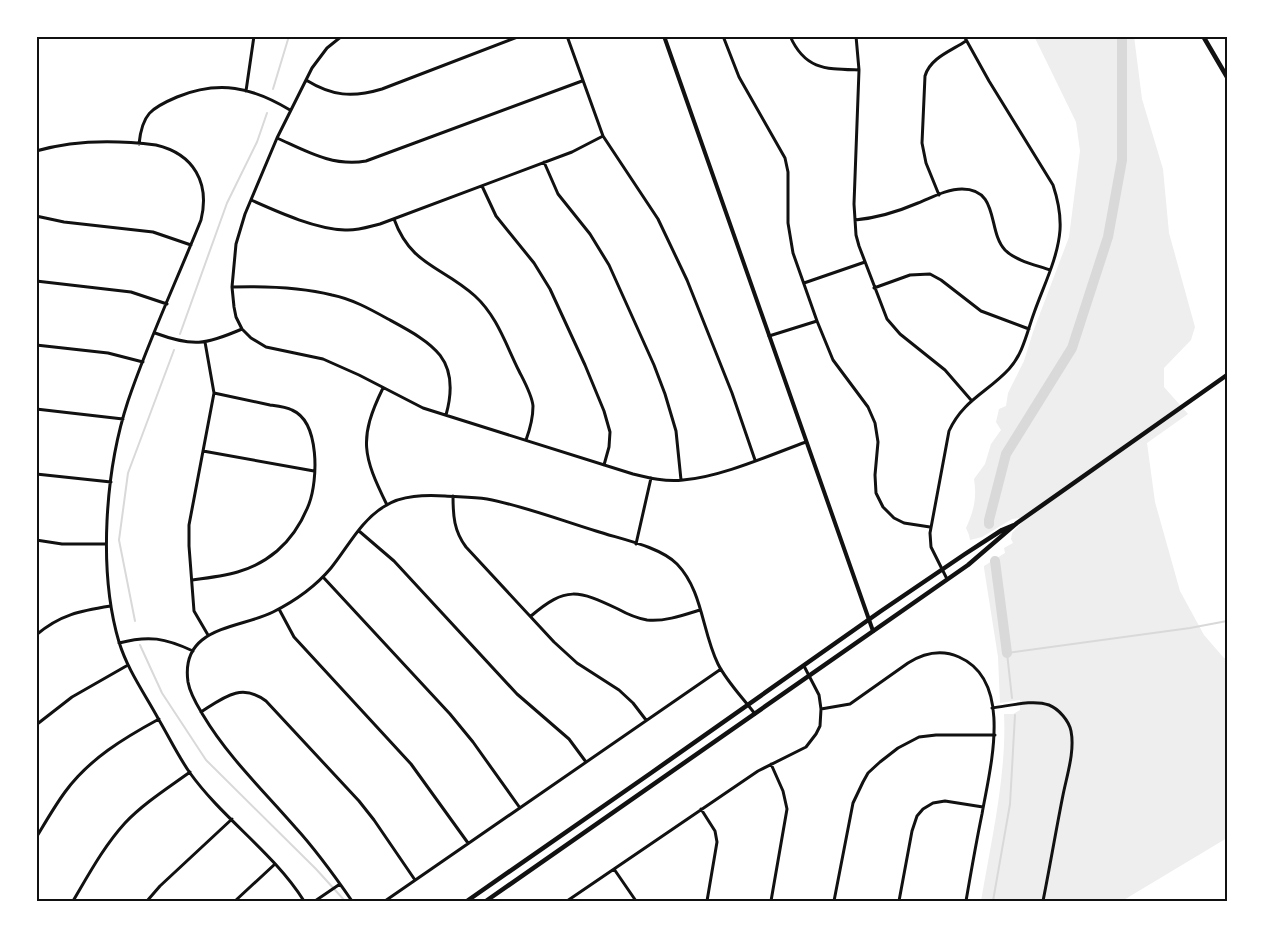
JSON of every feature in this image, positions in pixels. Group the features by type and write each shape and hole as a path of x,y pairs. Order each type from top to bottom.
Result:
{"main road":[{"path":"1202,36 1227,77"},
{"path":"486,901 968,565 1017,523 1227,375"},
{"path":"467,901 869,620 1002,530 1017,523"}],"street":[{"path":"246,91 254,36"},
{"path":"342,36 327,48 320,57 290,110 251,200 236,244 232,287 235,312 242,329 251,338 266,348 323,358 414,404 604,465 651,478 681,480 712,475 806,442"},
{"path":"306,80 329,91 346,95 362,94 382,89 520,36"},
{"path":"568,36 603,136 658,219 687,280 729,385 755,460"},
{"path":"664,36 873,631"},
{"path":"722,36 739,77 785,158 788,172 789,237 817,321 833,360 868,407 875,423 878,442 875,485 879,500 894,518 904,523 930,527"},
{"path":"790,36 802,56 817,66 858,70"},
{"path":"856,36 858,70 856,235 884,313 893,327 946,370 971,400"},
{"path":"947,579 931,547 930,527 949,431 958,414 971,400 1009,370 1018,356 1050,270 1060,229 1059,204 1054,185 964,36"},
{"path":"939,195 926,164 922,143 925,76 927,69 933,62 966,41"},
{"path":"277,138 329,160 346,163 366,161 582,80"},
{"path":"140,144 141,130 145,117 154,108 162,103 206,88 225,87 246,91 269,98 290,110"},
{"path":"251,200 285,214 338,230 367,228 572,152 603,136"},
{"path":"36,151 73,144 156,145 174,151 186,160 197,174 203,190 204,208 201,220 143,362 123,419 111,482 106,544 111,606 119,643 136,682 190,772 289,878 304,901"},
{"path":"544,162 558,194 586,228 609,265 654,365 676,431 681,480"},
{"path":"482,186 496,216 534,263 545,281 585,364 604,411 610,432 609,447 604,465"},
{"path":"855,220 888,215 939,195 959,189 968,189 979,194 986,201 1003,248 1012,256 1050,270"},
{"path":"36,216 64,222 153,232 191,245"},
{"path":"394,219 402,237 413,252 475,295 491,314 503,336 532,402 531,421 526,440"},
{"path":"804,282 865,262"},
{"path":"874,288 910,275 930,274 942,280 981,311 1029,328"},
{"path":"36,281 132,292 167,304"},
{"path":"232,287 294,289 331,294 374,312 420,337 437,350 449,376 451,390 446,415"},
{"path":"769,336 817,321"},
{"path":"155,333 182,342 205,342 219,339 242,329"},
{"path":"205,342 214,393 190,526 189,546 194,611 208,635"},
{"path":"36,346 108,354 143,362"},
{"path":"383,388 367,428 367,449 373,476 388,505"},
{"path":"192,580 228,576 256,566 276,552 292,536 309,503 316,462 312,436 306,421 292,410 214,393"},
{"path":"36,409 123,419"},
{"path":"203,451 314,471"},
{"path":"36,474 111,482"},
{"path":"636,544 651,478"},
{"path":"352,901 302,834 235,761 201,712 189,686 188,670 193,651 200,641 222,628 260,618 279,609 304,593 323,577 358,530 374,514 388,505 406,498 420,496 478,498 506,504 636,544 666,556 678,565 691,584 721,669 754,714"},
{"path":"453,496 455,524 460,539 570,656 619,690 633,703 646,720"},
{"path":"358,530 394,560 517,694 569,739 586,762"},
{"path":"36,540 62,544 106,544"},
{"path":"323,577 474,742 520,808"},
{"path":"531,616 556,597 574,594 588,596 646,620 677,617 700,610"},
{"path":"36,635 68,614 111,606"},
{"path":"279,609 294,637 410,764 468,843"},
{"path":"119,643 144,638 156,638 170,641 193,651"},
{"path":"822,709 850,704 917,658 937,653 956,656 974,666 985,679 990,691 995,735 966,901"},
{"path":"36,725 72,697 128,665"},
{"path":"567,901 701,809 771,764 798,752 811,741 820,726 822,709 819,695 804,666"},
{"path":"385,901 721,669"},
{"path":"201,712 226,696 239,692 255,694 266,701 359,801 415,880"},
{"path":"992,708 1032,703 1043,704 1059,712 1071,730 1072,747 1043,901"},
{"path":"36,838 66,790 95,760 120,741 159,719"},
{"path":"834,901 853,803 868,773 898,748 919,737 936,735 995,735"},
{"path":"771,764 783,791 787,809 771,901"},
{"path":"73,901 107,845 121,828 148,803 190,772"},
{"path":"899,901 912,831 917,816 928,806 938,801 983,807"},
{"path":"701,809 715,831 717,842 707,901"},
{"path":"147,901 160,886 232,819"},
{"path":"235,901 275,864"},
{"path":"614,869 636,901"},
{"path":"315,901 340,884"}],"shaded area":[{"path":"1034,36 1134,36 1142,99 1163,169 1169,233 1195,327 1191,340 1164,368 1164,387 1188,414 1147,443 1155,502 1180,591 1204,635 1224,658 1227,658 1227,838 1122,901 981,901 1001,784 1004,714 1013,714 1020,710 1020,700 1000,703 998,657 984,566 1005,553 1004,548 1013,543 1011,539 1012,533 1023,521 1021,518 1012,519 982,537 970,540 966,528 974,504 974,479 985,464 991,444 1001,430 996,422 999,409 1006,406 1008,393 1024,361 1069,237 1080,151 1076,122"}],"waterway":[{"path":"273,89 289,36"},
{"path":"989,524 1006,454 1072,348 1108,237 1122,160 1122,36"},
{"path":"180,334 227,203 257,142 267,113"},
{"path":"135,621 119,540 128,473 174,350"},
{"path":"995,561 1007,653"},
{"path":"1012,698 1007,653 1190,628 1227,621"},
{"path":"140,645 162,693 206,760 316,869 345,901"},
{"path":"993,901 1010,804 1015,715"}]}
